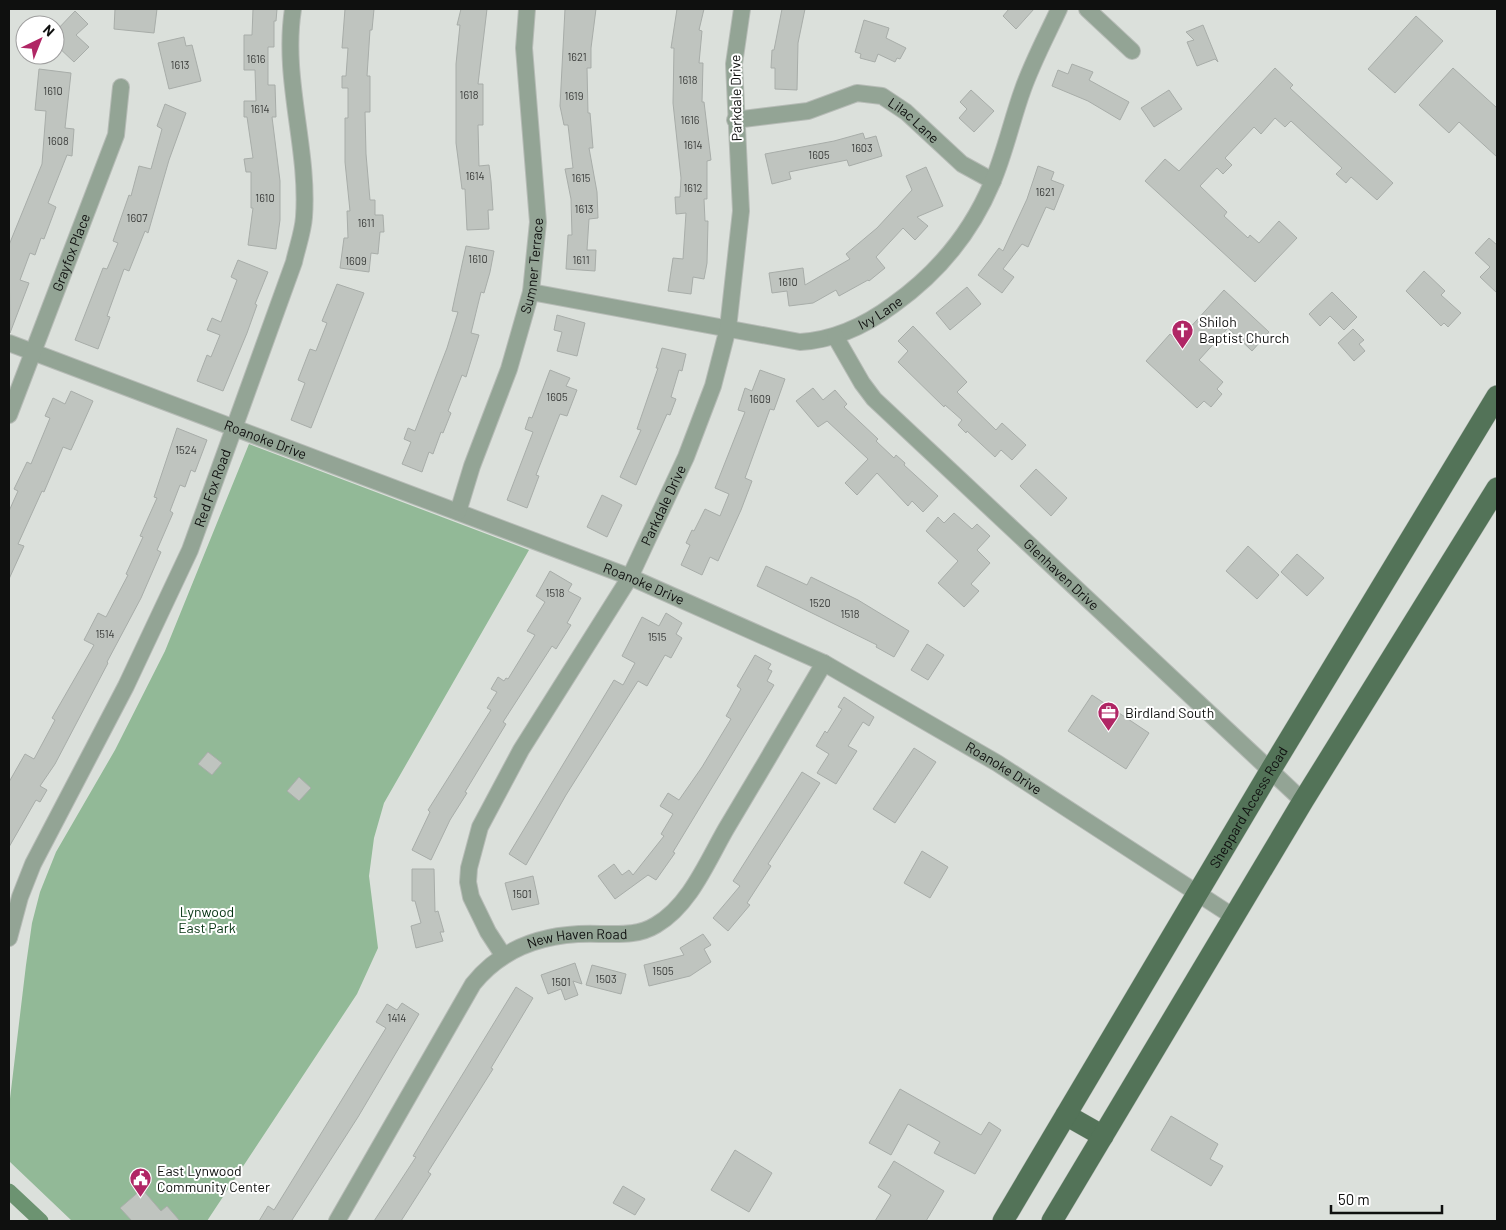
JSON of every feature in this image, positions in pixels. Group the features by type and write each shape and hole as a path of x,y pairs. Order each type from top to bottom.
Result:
{"main road":[{"name":"Sheppard Access Road","path":"1003,1221 1270,771 1497,396"},
{"path":"1052,1221 1303,801 1497,488"},
{"path":"1066,1115 1103,1136"}],"street":[{"name":"Red Fox Road","path":"9,934 33,864 126,686 190,550 294,262 304,218 303,171 290,64 293,9"},
{"name":"Sumner Terrace","path":"458,512 472,466 509,369 531,292 538,222 524,48 527,9"},
{"name":"Parkdale Drive","path":"503,955 488,932 471,897 468,882 469,868 480,827 521,750 630,577 686,457 713,386 728,328 741,211 735,120 734,64 742,9"},
{"name":"Ivy Lane","path":"531,292 800,342 820,341 835,336 879,314 937,270 964,236 993,182 1024,86 1059,9"},
{"path":"1087,9 1132,51"},
{"name":"Grayfox Place","path":"9,415 116,135 121,87"},
{"name":"Lilac Lane","path":"735,120 808,111 858,93 882,96 906,112 962,164 993,182"},
{"name":"Glenhaven Drive","path":"835,336 862,383 881,405 1303,801"},
{"name":"Roanoke Drive","path":"9,343 630,577 824,662 997,763 1197,895 1234,917"},
{"name":"New Haven Road","path":"337,1221 473,984 483,972 503,955 525,944 549,936 623,935 641,932 655,926 672,913 704,868 824,662"}],"green space":[{"name":"Lynwood East Park","path":"249,444 529,550 384,803 374,838 369,876 378,948 357,994 207,1221 72,1221 9,1161 9,1107 32,923 40,892 56,852 115,750 165,651"}],"building":[{"path":"115,9 157,9 154,33 114,29"},
{"path":"253,9 277,9 276,21 274,21 274,47 268,47 268,85 275,85 276,117 272,117 280,181 280,220 276,249 248,245 253,208 251,208 251,172 246,172 244,159 253,158 247,117 244,117 244,101 256,101 255,70 244,70 244,35 252,35"},
{"path":"345,9 374,9 372,30 370,30 367,76 370,76 370,112 365,112 366,154 370,200 375,200 375,215 383,215 384,232 380,232 378,254 371,253 369,272 340,268 344,238 348,238 347,211 350,211 345,162 345,118 348,118 348,88 342,88 342,76 346,76 348,48 342,48"},
{"path":"461,9 487,9 478,84 483,84 483,125 478,125 479,166 489,165 491,181 493,210 488,210 489,229 467,230 465,189 462,189 456,143 456,64 460,25 457,25"},
{"path":"565,9 596,9 591,48 591,68 587,68 588,113 590,113 593,148 589,148 597,192 598,218 589,219 587,250 596,250 595,271 566,269 568,235 572,235 571,199 565,169 573,168 568,125 564,125 560,106"},
{"path":"677,9 704,9 699,30 702,31 699,63 703,63 702,102 704,102 711,160 707,161 707,199 704,199 705,221 708,221 707,263 704,279 693,277 691,294 668,291 673,258 683,259 686,213 676,214 675,197 680,197 681,178 673,103 674,48 671,48"},
{"path":"782,9 805,9 798,43 797,90 775,89 775,68 771,68 772,50 774,50"},
{"path":"1009,9 1034,9 1016,29 1003,16"},
{"path":"75,11 88,24 76,35 89,47 74,62 65,53 65,22"},
{"path":"1416,16 1443,41 1395,93 1368,69"},
{"path":"864,20 889,28 886,38 906,48 900,59 897,58 895,62 878,54 875,62 860,58 861,54 855,52"},
{"path":"1203,25 1218,62 1215,59 1197,66 1187,42 1194,40 1186,32"},
{"path":"184,37 186,46 192,45 201,81 169,89 158,43"},
{"path":"1072,64 1093,72 1089,80 1129,102 1120,120 1088,101 1052,86 1058,70 1068,74"},
{"path":"1275,68 1293,85 1290,88 1393,183 1377,200 1351,177 1346,183 1336,174 1342,168 1291,121 1285,127 1275,118 1261,134 1254,127 1225,158 1232,165 1223,174 1217,168 1200,186 1227,212 1224,216 1248,238 1250,235 1259,243 1279,221 1297,238 1255,282 1145,181 1165,159 1179,171"},
{"path":"1453,68 1497,108 1497,157 1459,122 1449,133 1419,105"},
{"path":"39,69 71,73 65,128 74,129 72,156 67,155 48,203 56,207 44,239 41,238 35,255 30,253 20,280 29,283 10,333 9,245 42,164 46,111 35,110"},
{"path":"971,90 994,111 974,132 959,118 967,109 960,102"},
{"path":"1169,90 1182,109 1154,127 1141,108"},
{"path":"165,104 186,113 169,160 148,233 145,231 129,271 124,269 107,316 110,317 98,349 75,340 103,268 107,269 118,243 113,241 129,195 131,196 139,166 151,169 162,129 157,126"},
{"path":"863,133 865,139 876,136 882,156 849,166 847,160 789,172 791,179 772,184 765,154 834,141"},
{"path":"1038,166 1054,172 1051,180 1064,185 1054,210 1046,207 1028,247 1022,244 1003,269 1014,277 1002,293 978,275 999,248 1003,251 1027,199"},
{"path":"926,167 943,206 917,217 928,226 915,240 903,228 876,257 885,268 869,281 839,296 836,290 813,303 789,306 787,291 772,293 769,273 803,268 805,285 850,259 846,254 877,228 912,190 906,176"},
{"path":"1489,238 1497,245 1497,293 1480,277 1490,267 1475,253"},
{"path":"466,246 494,251 490,272 484,293 481,292 471,333 479,335 466,377 462,375 448,411 451,413 443,433 441,432 433,454 429,452 422,472 402,464 411,442 404,439 408,428 415,431 447,348 458,312 452,311"},
{"path":"238,260 268,272 255,304 257,305 247,333 223,391 197,381 207,355 211,357 220,335 207,330 212,318 221,322 237,280 231,277"},
{"path":"1424,271 1445,291 1441,295 1461,313 1448,327 1444,323 1441,326 1406,291"},
{"path":"337,284 364,293 311,428 291,420 305,383 298,380 310,349 316,351 327,323 322,321"},
{"path":"967,287 981,304 950,330 936,313"},
{"name":"Shiloh Baptist Church","path":"1224,290 1269,332 1252,351 1228,328 1199,360 1223,382 1217,389 1222,394 1211,407 1204,401 1197,408 1146,361 1170,334 1178,341"},
{"path":"1332,292 1357,317 1344,330 1330,316 1320,326 1309,314"},
{"path":"557,315 585,323 577,356 557,351 562,332 554,330"},
{"path":"913,326 967,382 957,392 996,430 1002,423 1026,445 1012,460 1001,450 995,457 967,431 966,433 958,425 962,420 945,405 944,407 898,362 908,351 898,341"},
{"path":"1353,329 1364,340 1359,344 1365,351 1354,361 1338,343"},
{"path":"662,348 686,354 682,371 679,370 671,397 676,399 670,415 667,414 636,485 620,477 641,430 637,429 658,368 656,368"},
{"path":"550,370 570,378 566,386 577,390 567,416 560,414 536,475 539,476 527,508 507,500 533,432 525,429 529,417 532,418"},
{"path":"760,370 785,379 774,410 770,409 745,478 752,481 741,510 718,561 710,557 702,575 681,565 690,545 686,543 705,509 720,516 729,494 715,488 745,412 738,410 745,388 752,391"},
{"path":"813,388 823,400 835,390 847,404 844,407 878,439 876,441 894,458 896,455 905,463 904,465 938,496 923,512 912,501 908,506 877,473 857,495 845,483 868,459 827,421 818,427 796,401"},
{"path":"71,391 93,401 71,450 63,447 44,492 42,491 18,544 24,546 9,579 9,511 18,491 14,489 27,462 31,464 50,418 45,416 53,398 65,404"},
{"path":"177,428 207,440 195,472 191,470 185,487 180,485 170,511 173,513 157,550 161,552 141,598 55,764 40,786 47,790 40,802 36,800 9,847 9,782 25,754 34,759 55,720 52,718 94,645 84,640 98,613 106,617 128,575 126,574 143,537 140,536 157,498 154,497"},
{"path":"1036,469 1067,498 1051,516 1020,486"},
{"path":"602,495 622,505 607,537 587,527"},
{"path":"954,513 972,529 977,524 990,536 977,550 990,563 971,584 979,591 964,607 938,583 958,561 926,531 938,517 944,523"},
{"path":"1248,546 1279,575 1257,599 1226,571"},
{"path":"1297,554 1324,578 1307,596 1281,572"},
{"path":"766,566 807,585 811,577 858,600 909,631 894,657 876,647 877,645 757,586"},
{"path":"550,571 572,584 568,591 581,598 567,623 571,625 556,649 552,646 503,722 506,724 465,792 467,793 450,820 431,860 412,850 430,812 428,810 491,710 487,708 497,692 491,689 498,677 504,681 506,678 508,679 535,635 527,631 545,602 536,596"},
{"path":"666,613 682,623 676,634 682,638 671,658 665,655 647,686 638,681 566,795 526,865 509,854 614,680 623,685 635,663 622,656 642,617 659,626"},
{"path":"927,644 944,655 928,680 911,670"},
{"path":"755,655 771,664 768,669 772,671 767,681 774,685 673,852 675,853 656,880 648,875 615,899 598,876 614,864 622,875 629,870 633,875 664,836 661,834 673,814 660,806 668,793 679,800 702,767 731,719 726,716 741,689 737,686"},
{"name":"Birdland South","path":"1092,695 1149,733 1126,769 1068,731"},
{"path":"844,697 874,717 869,726 863,722 848,746 857,751 836,784 817,773 829,754 816,746 825,731 827,733 842,709 838,707"},
{"path":"914,748 936,762 895,823 873,809"},
{"path":"208,752 222,763 212,775 198,764"},
{"path":"802,772 820,783 768,864 771,866 747,903 750,905 728,931 713,918 740,886 733,881"},
{"path":"299,777 311,788 299,801 287,791"},
{"path":"922,851 948,867 930,898 904,883"},
{"path":"412,869 434,869 435,912 438,911 444,932 440,932 443,941 416,948 411,926 421,923 415,901 412,901"},
{"path":"533,876 539,904 512,910 505,883"},
{"path":"703,934 711,945 704,949 711,962 690,976 649,986 644,965 684,955 680,948"},
{"path":"575,963 582,984 573,981 578,995 565,1000 561,989 548,994 541,975"},
{"path":"592,965 626,974 621,994 586,985"},
{"path":"516,987 533,998 491,1068 493,1069 428,1172 431,1174 401,1221 374,1221 416,1157 413,1156"},
{"path":"402,1003 419,1014 358,1117 292,1220 294,1221 259,1221 268,1206 274,1210 386,1028 376,1022 387,1004 397,1010"},
{"path":"900,1089 981,1135 989,1122 1001,1130 975,1174 934,1153 940,1142 908,1124 891,1155 869,1143"},
{"path":"1171,1116 1218,1144 1210,1159 1223,1166 1211,1186 1151,1150"},
{"path":"735,1150 772,1173 749,1212 711,1190"},
{"path":"894,1161 944,1191 926,1221 875,1221 891,1195 878,1187"},
{"path":"623,1186 645,1199 635,1215 613,1203"},
{"name":"East Lynwood Community Center","path":"142,1189 161,1211 167,1206 180,1221 132,1221 120,1208"}],"waterway":[{"path":"9,1191 41,1221"}],"place":[{"name":"Shiloh Baptist Church","path":"1183,349"},
{"name":"Birdland South","path":"1109,732"},
{"name":"East Lynwood Community Center","path":"141,1198"}]}
